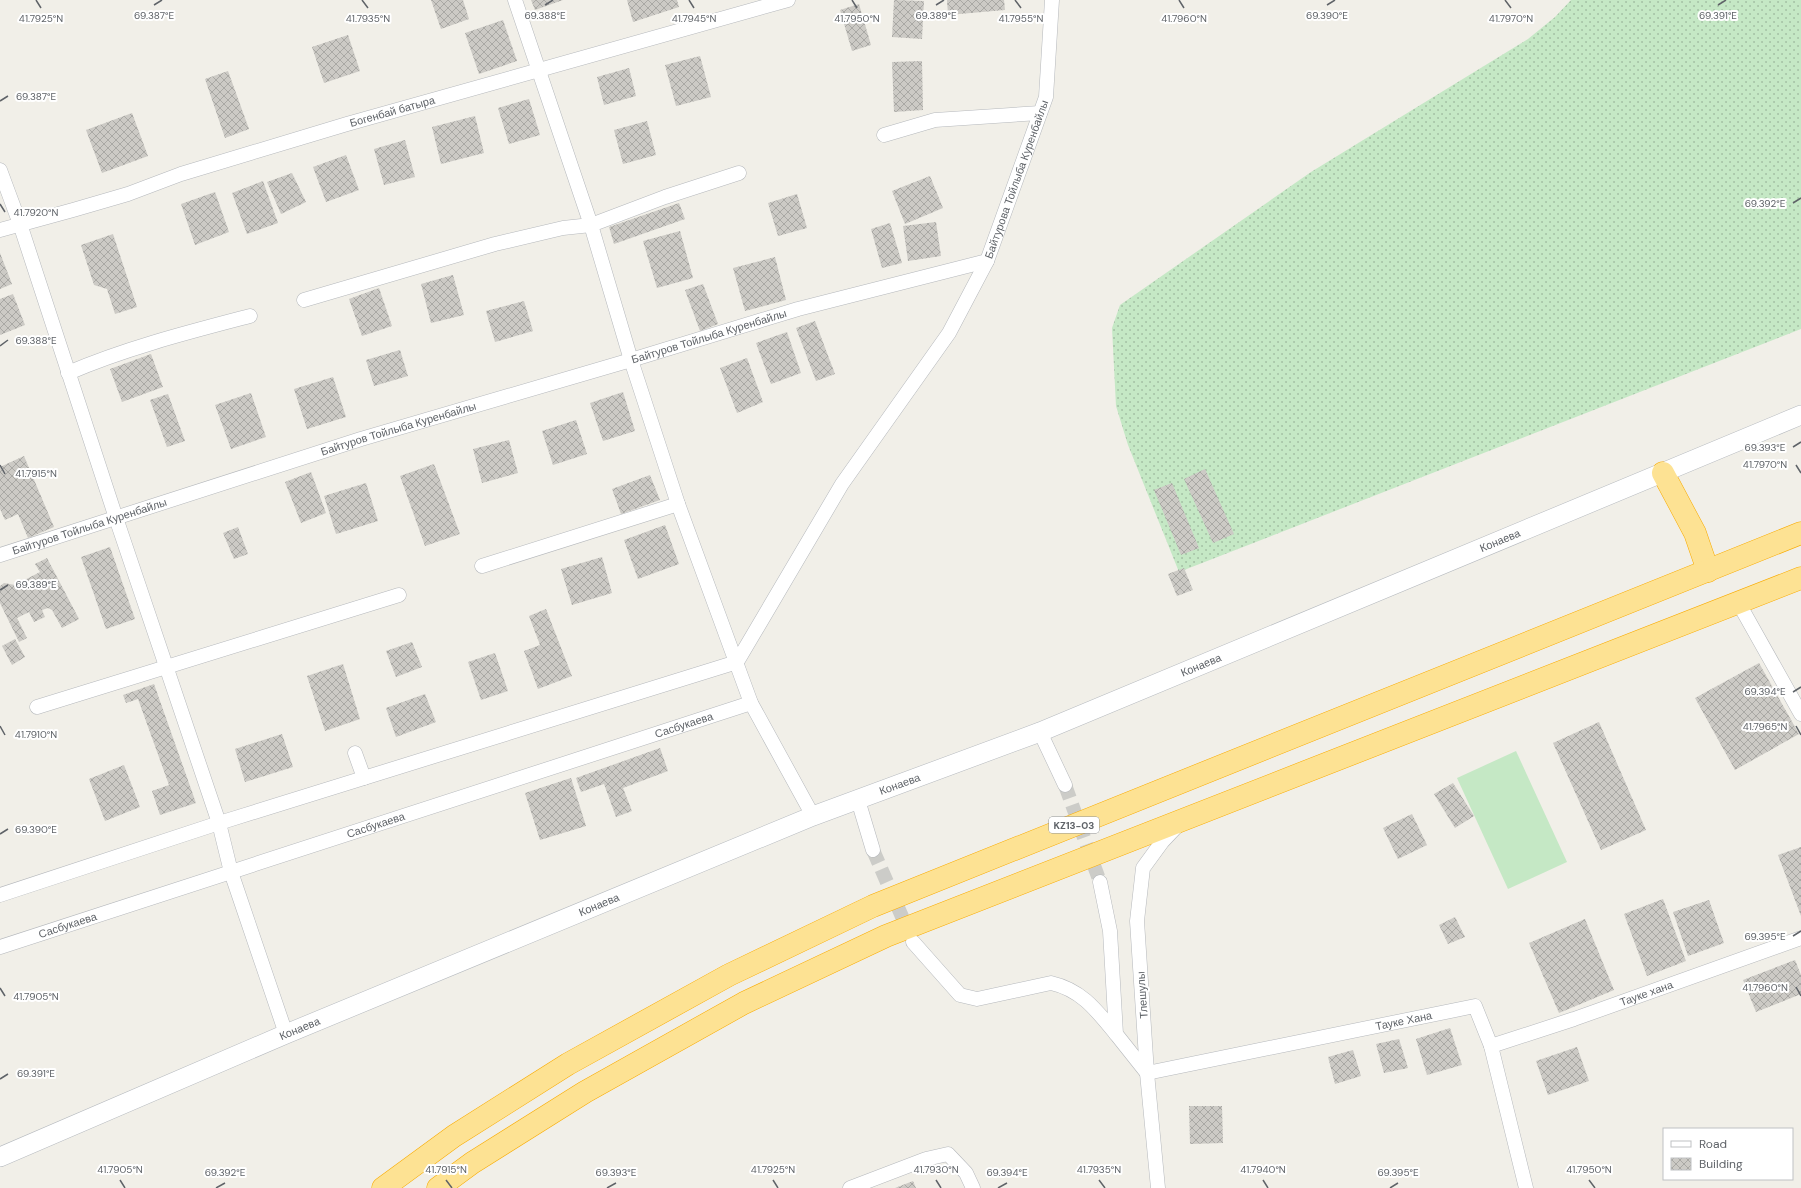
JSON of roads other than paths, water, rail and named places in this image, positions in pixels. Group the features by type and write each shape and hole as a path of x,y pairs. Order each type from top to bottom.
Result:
{"highway":[{"path":"1663,473 1694,533 1708,571"},
{"name":"KZ13-03","path":"383,1188 454,1136 568,1064 729,975 873,906 1801,533"},
{"path":"438,1188 472,1163 585,1092 744,1004 886,936 1801,578"}],"main road":[{"name":"Конаева","path":"0,1157 286,1034 813,816 1040,732 1801,415"}],"street":[{"path":"515,0 591,225 631,360 678,504 751,703 813,816"},
{"name":"Богенбай батыра","path":"0,230 80,208 268,148 788,0"},
{"name":"Байтурова Тойлыба Куренбайлы","path":"798,309 987,260 1046,96 1052,0"},
{"path":"884,135 934,120 1040,113"},
{"path":"0,170 20,224 218,823 231,872 286,1034"},
{"path":"304,300 495,244 563,228 591,225 665,197 739,172"},
{"path":"0,895 218,823 674,680 737,662 842,484 949,333 987,260"},
{"name":"Байтуров Тойлыба Куренбайлы","path":"0,555 361,439 631,360 798,309"},
{"path":"68,372 93,362 149,344 250,316"},
{"path":"482,566 678,504"},
{"path":"37,707 166,668 399,594"},
{"path":"1738,602 1801,714"},
{"name":"Сасбукаева","path":"0,947 751,703"},
{"path":"1040,732 1065,785"},
{"path":"355,753 364,778"},
{"path":"858,800 873,850"},
{"name":"Тлешулы","path":"1158,1188 1147,1073 1137,920 1143,868 1162,842 1185,818"},
{"path":"1100,882 1110,931 1116,1034"},
{"name":"Тауке хана","path":"1491,1046 1574,1019 1801,938"},
{"path":"913,942 960,995 977,999 1051,983 1063,985 1088,1001 1147,1073"},
{"name":"Тауке Хана","path":"1147,1073 1475,1006 1491,1046 1526,1188"},
{"path":"850,1188 926,1158 948,1154 966,1173 972,1188"}],"tunnel":[{"path":"1065,785 1100,882"},
{"path":"873,850 910,935"}]}
